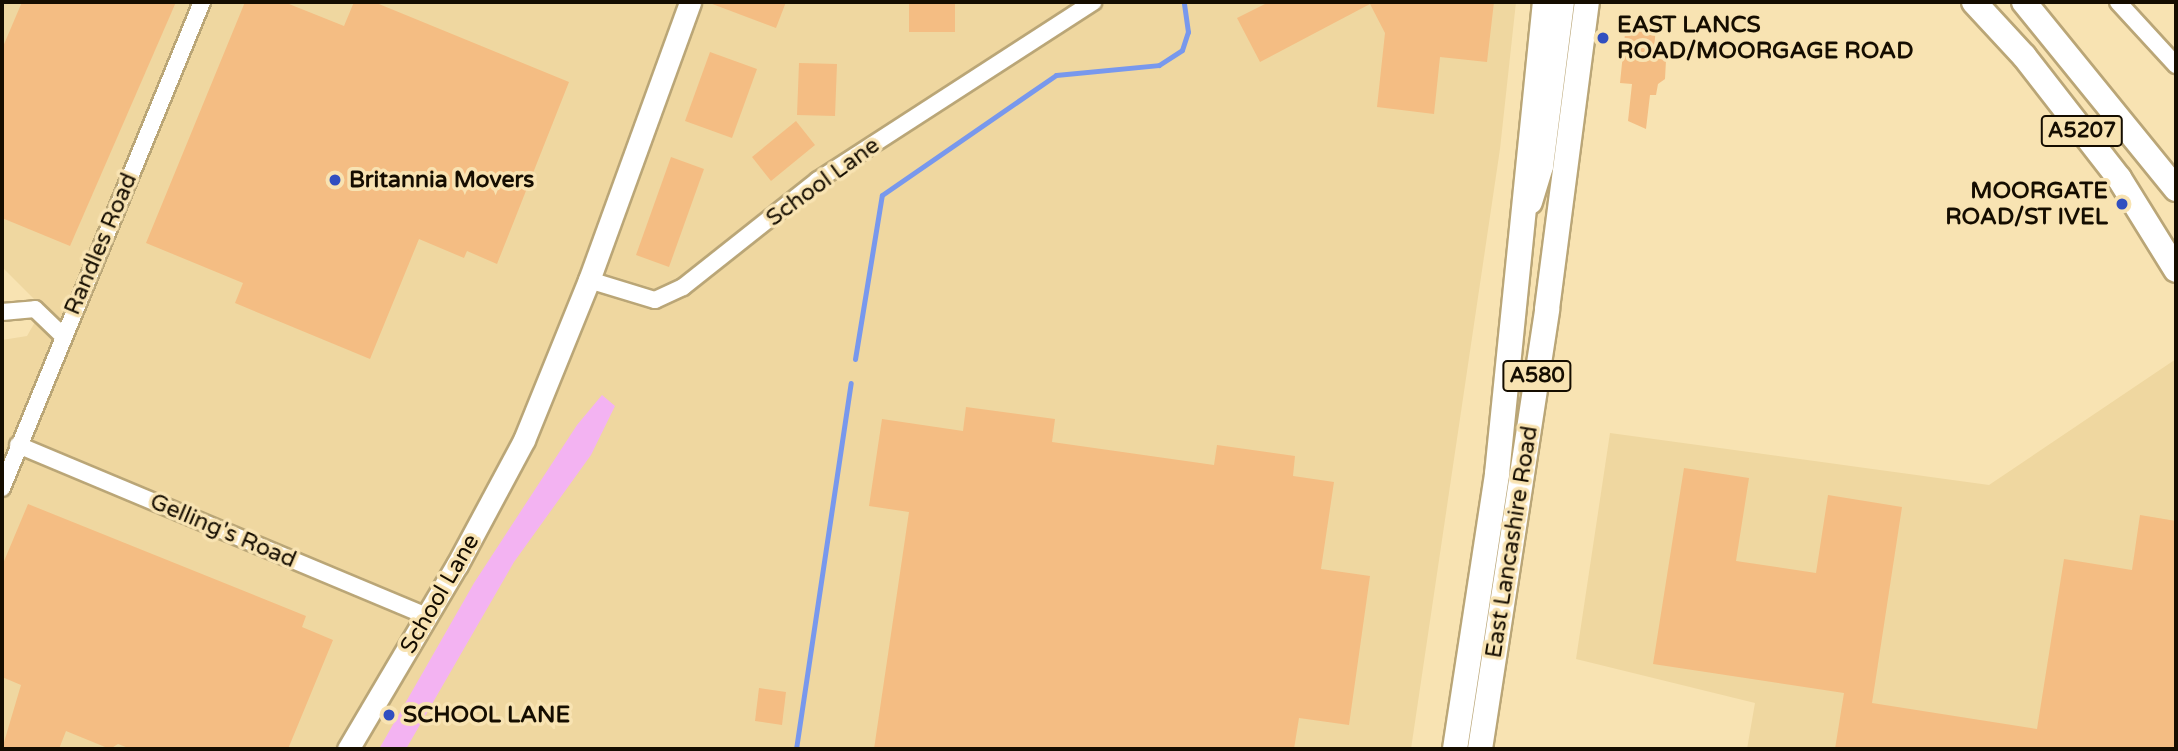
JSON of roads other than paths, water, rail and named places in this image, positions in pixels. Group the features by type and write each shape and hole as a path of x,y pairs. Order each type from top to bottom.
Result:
{"main road":[{"name":"School Lane","path":"348,749 428,616 524,440 589,280 690,2"},
{"name":"East Lancashire Road","path":"1455,749 1497,474 1526,216 1545,2"},
{"path":"1526,216 1541,166 1562,2"},
{"name":"East Lancashire Road","path":"1480,749 1545,323 1587,2"},
{"name":"A5207","path":"1974,2 2024,56 2119,178 2176,270"},
{"name":"A5207","path":"2024,2 2176,189"}],"street":[{"name":"Randles Road","path":"2,488 202,2"},
{"name":"School Lane","path":"589,280 655,300 683,287 818,180 1093,2"},
{"path":"2118,2 2175,62"},
{"path":"2,312 35,309 63,336"},
{"name":"Gelling's Road","path":"19,445 428,616"}],"waterway":[{"path":"855,359 882,195 1056,75 1159,65 1182,50 1188,32 1184,2"},
{"path":"796,749 851,383"}],"place":[{"name":"EAST LANCS ROAD/MOORGAGE ROAD","path":"1603,38"},
{"name":"Britannia Movers","path":"335,180"},
{"name":"MOORGATE ROAD/ST IVEL","path":"2122,204"},
{"name":"SCHOOL LANE","path":"389,715"}]}
